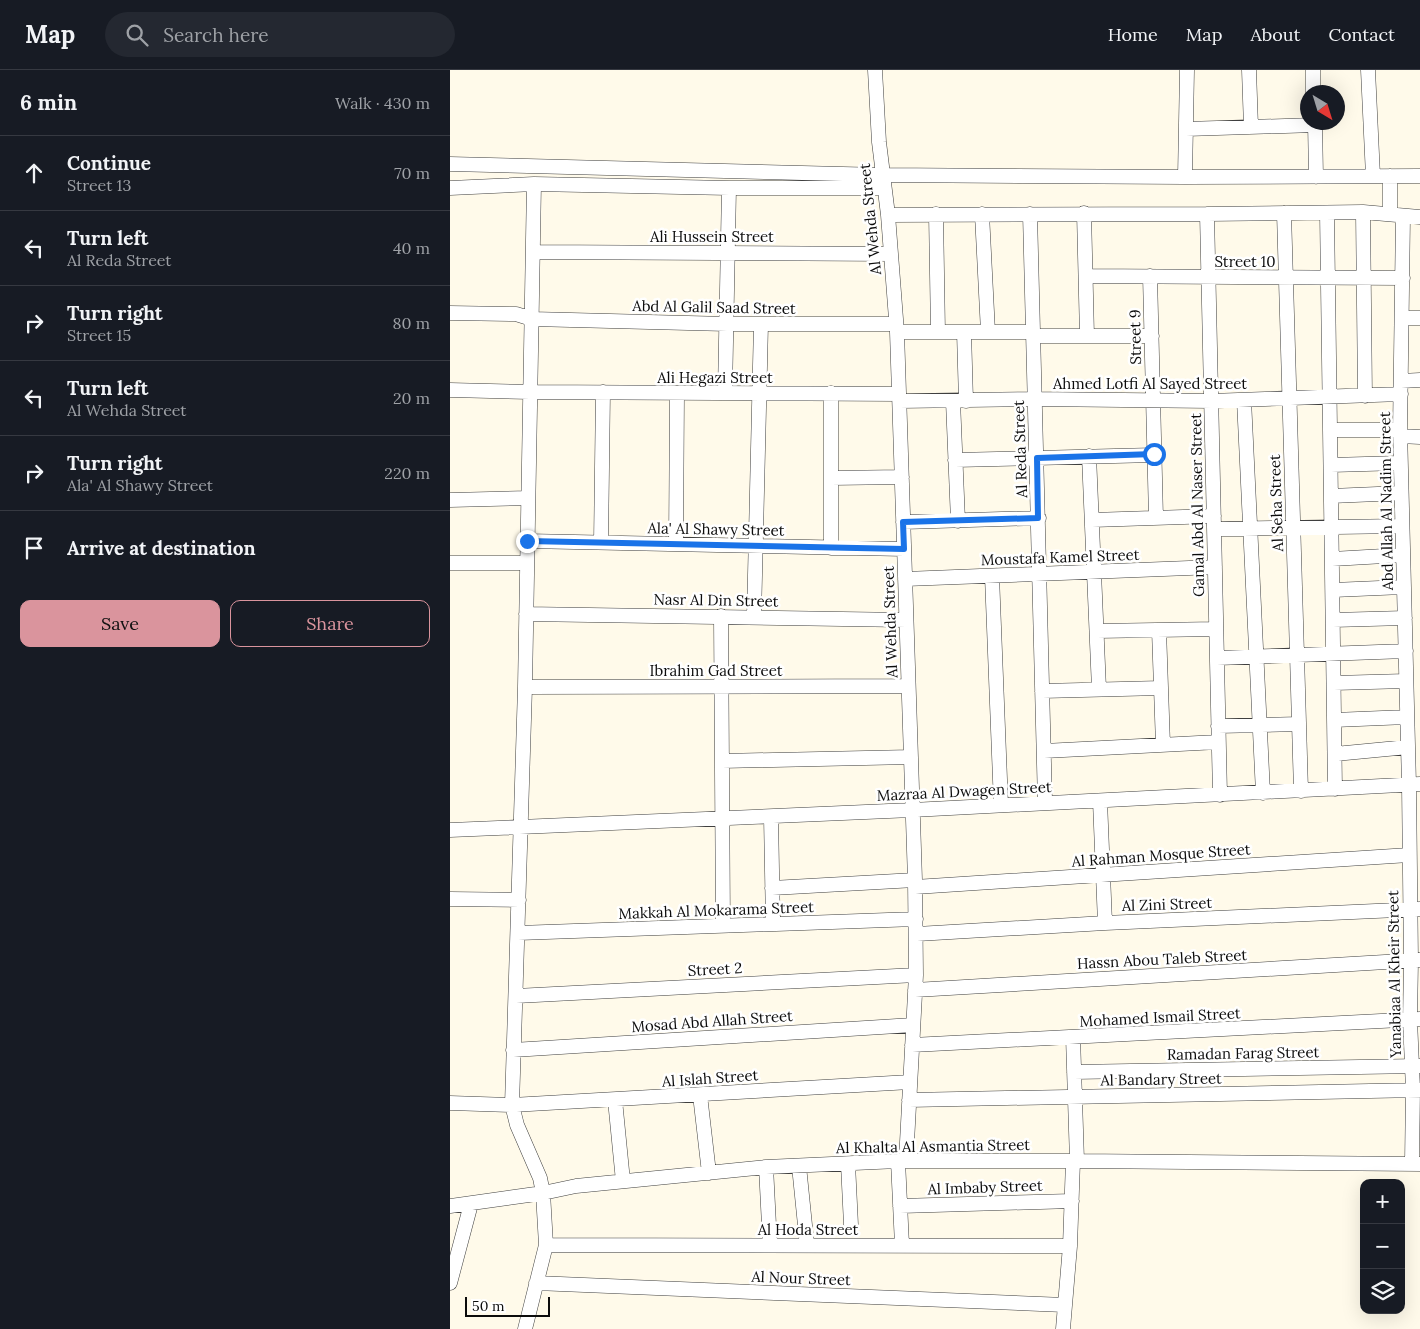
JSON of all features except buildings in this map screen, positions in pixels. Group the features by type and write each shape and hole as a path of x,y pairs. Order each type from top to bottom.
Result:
{"street":[{"name":"Al Wehda Street","path":"875,70 879,142 888,215 897,328 916,919 916,975 900,1206 902,1245"},
{"path":"1185,177 1187,70"},
{"path":"1249,70 1251,127"},
{"path":"1312,70 1313,85"},
{"path":"1368,70 1373,176"},
{"path":"1186,129 1300,125"},
{"path":"1315,130 1316,177"},
{"path":"450,164 884,182"},
{"name":"Abd Allah Al Nadim Street","path":"1390,176 1397,215 1403,278 1400,463 1408,747 1414,784"},
{"path":"450,188 534,184 729,188 884,182 1185,177 1420,176"},
{"path":"525,1329 546,1245 543,1193 540,1178 517,1124 512,1105 525,687 534,184"},
{"path":"726,393 729,188"},
{"path":"1363,212 1365,396"},
{"path":"888,215 1363,212 1420,217"},
{"path":"1084,213 1087,336"},
{"name":"Al Seha Street","path":"1284,213 1301,791"},
{"path":"1327,213 1335,789"},
{"path":"936,214 938,332"},
{"path":"982,214 988,332"},
{"name":"Al Reda Street","path":"1030,214 1045,803"},
{"name":"Gamal Abd Al Naser Street","path":"1206,214 1220,795"},
{"name":"Ali Hussein Street","path":"533,252 891,254"},
{"name":"Street 10","path":"1086,276 1403,278"},
{"name":"Street 9","path":"1150,276 1156,518"},
{"name":"Abd Al Galil Saad Street","path":"450,314 516,314 532,319 897,328 938,332 1152,336"},
{"path":"1402,318 1420,318"},
{"path":"754,617 760,324"},
{"path":"958,520 955,460 964,332"},
{"name":"Ahmed Lotfi Al Sayed Street","path":"899,398 959,401 1035,399 1211,401 1365,396 1401,388 1420,380"},
{"name":"Ali Hegazi Street","path":"450,390 831,393 899,398"},
{"path":"601,543 603,392"},
{"path":"676,544 677,393"},
{"path":"831,393 831,548"},
{"path":"1244,400 1263,793"},
{"path":"1330,430 1400,433 1420,437"},
{"path":"955,460 1154,454"},
{"path":"1089,456 1099,690"},
{"path":"1331,466 1400,463"},
{"path":"831,478 902,477"},
{"path":"1331,496 1401,493"},
{"path":"450,500 528,498"},
{"path":"903,522 1038,518"},
{"path":"1092,520 1156,518 1250,528 1402,526"},
{"name":"Ala' Al Shawy Street","path":"527,541 904,549"},
{"path":"1332,558 1402,555"},
{"path":"450,564 527,563"},
{"name":"Moustafa Kamel Street","path":"906,579 1215,567"},
{"path":"992,576 1001,805"},
{"path":"1333,590 1403,587"},
{"name":"Nasr Al Din Street","path":"526,614 906,620"},
{"path":"721,616 723,925"},
{"path":"1333,620 1405,618"},
{"path":"1097,631 1216,629"},
{"path":"1159,630 1163,745"},
{"path":"1217,658 1406,651"},
{"path":"1334,683 1406,680"},
{"name":"Ibrahim Gad Street","path":"525,687 908,686"},
{"path":"1042,691 1161,688"},
{"path":"1334,720 1407,717"},
{"path":"1218,726 1299,724"},
{"path":"1044,750 1218,742"},
{"path":"1334,754 1408,747"},
{"path":"722,762 911,757"},
{"name":"Mazraa Al Dwagen Street","path":"450,830 771,817 1414,784"},
{"name":"Yanabiaa Al Kheir Street","path":"1414,784 1409,856 1415,910 1416,1163"},
{"path":"1100,801 1105,923"},
{"path":"771,817 773,924"},
{"name":"Al Rahman Mosque Street","path":"772,888 1103,876 1409,856"},
{"path":"450,899 519,900"},
{"name":"Al Zini Street","path":"916,934 1105,923 1415,910"},
{"name":"Makkah Al Mokarama Street","path":"518,933 916,919"},
{"name":"Hassn Abou Taleb Street","path":"915,990 1415,961"},
{"name":"Street 2","path":"516,996 916,975"},
{"name":"Mohamed Ismail Street","path":"912,1045 1415,1020"},
{"name":"Mosad Abd Allah Street","path":"513,1050 913,1025"},
{"path":"1063,1329 1075,1161 1073,1037"},
{"name":"Ramadan Farag Street","path":"1074,1072 1416,1066"},
{"name":"Al Islah Street","path":"450,1104 512,1105 910,1082"},
{"name":"Al Bandary Street","path":"908,1100 1417,1090"},
{"path":"700,1095 709,1173"},
{"path":"615,1100 623,1181"},
{"name":"Al Khalta Al Asmantia Street","path":"450,1206 543,1193 576,1186 623,1181 766,1168 902,1161 1416,1163"},
{"path":"848,1164 851,1225"},
{"path":"799,1166 807,1245"},
{"path":"766,1168 770,1245"},
{"name":"Al Imbaby Street","path":"900,1206 1072,1201"},
{"path":"450,1283 471,1204"},
{"name":"Al Hoda Street","path":"546,1245 1070,1246"},
{"name":"Al Nour Street","path":"536,1283 1065,1305"}],"route":[{"path":"527,541 904,549 903,522 1038,518 1037,458 1154,454"}]}
